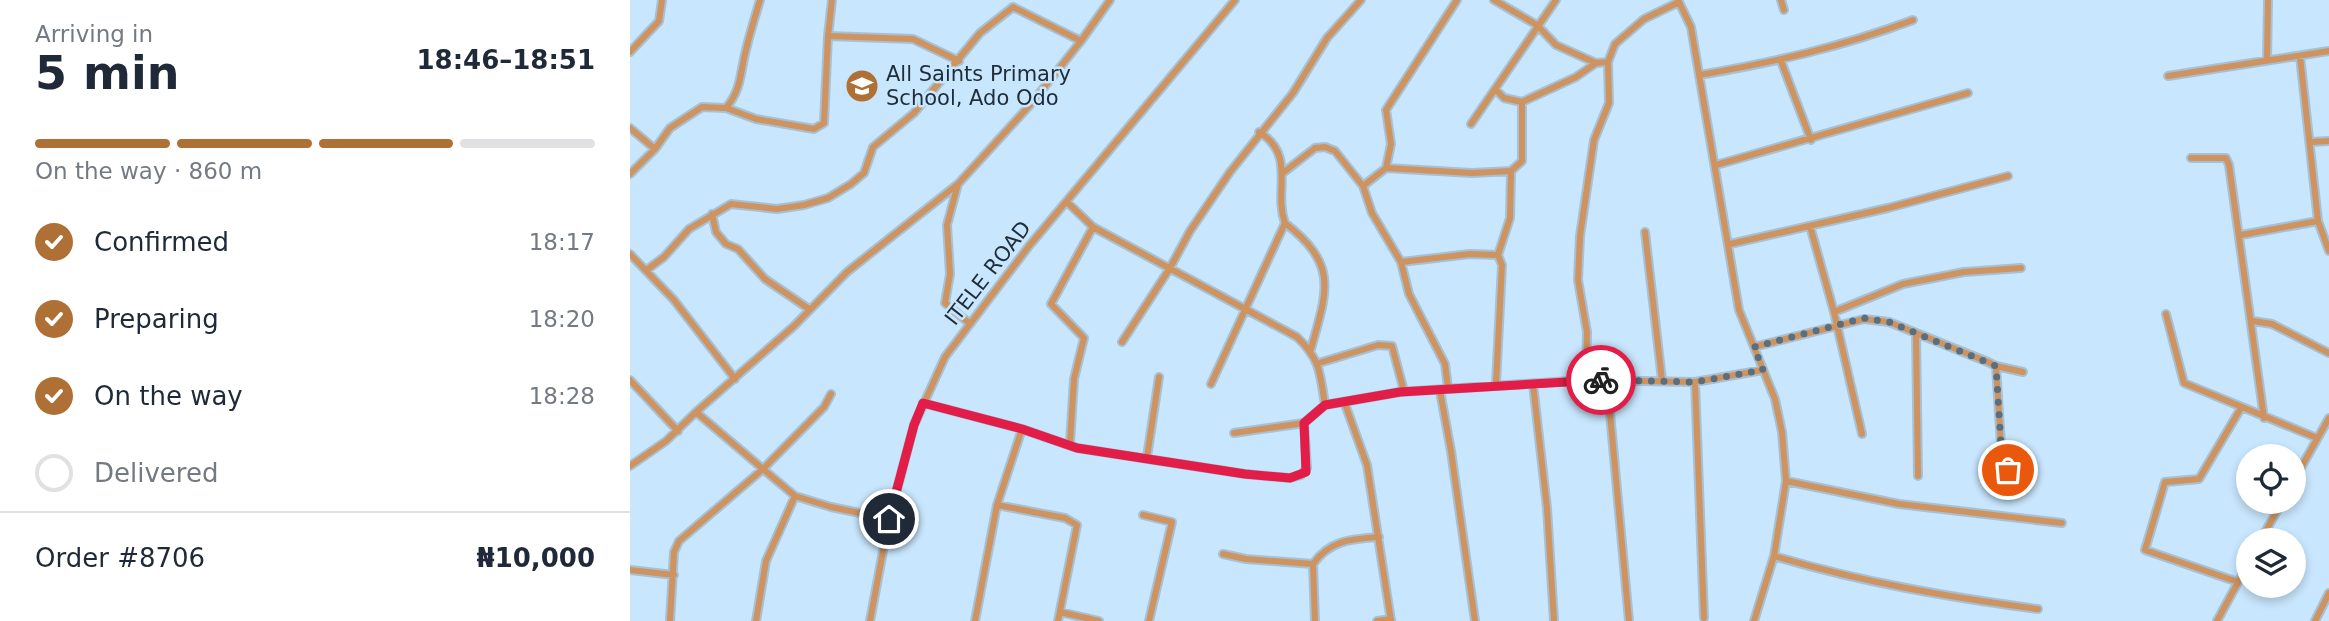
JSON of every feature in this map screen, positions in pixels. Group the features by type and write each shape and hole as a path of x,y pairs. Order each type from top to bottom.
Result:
{"street":[{"path":"630,52 659,21 662,0"},
{"path":"726,108 736,96 744,73 745,53 760,0"},
{"path":"630,174 655,149 670,128 702,107 726,108 741,115 804,128 814,129 824,123 832,0"},
{"path":"630,466 678,431 684,421 735,379 901,226 958,184 1030,105 1111,0"},
{"name":"ITELE ROAD","path":"870,621 889,519 914,425 945,357 1029,246 1068,203 1235,0"},
{"path":"1122,342 1170,268 1190,231 1259,132 1293,93 1327,38 1361,0"},
{"path":"1363,186 1386,168 1391,144 1386,110 1457,0"},
{"path":"1494,0 1537,25 1556,45 1596,63 1608,62"},
{"path":"1471,124 1556,0"},
{"path":"1780,0 1784,10"},
{"path":"2267,60 2268,0"},
{"path":"1586,380 1587,332 1578,279 1580,236 1594,139 1609,103 1608,62 1615,44 1644,19 1679,1 1691,27 1730,244 1739,310 1775,399 1782,432 1786,481 1773,556 1754,621"},
{"path":"648,269 664,257 689,229 731,204 777,209 828,198 864,173 873,147 914,113 980,33 1013,7 1081,41"},
{"path":"1700,75 1781,61 1844,46 1913,20"},
{"path":"828,36 913,38 959,61"},
{"path":"2168,76 2329,51"},
{"path":"2300,55 2318,221 2329,251"},
{"path":"1781,61 1811,140"},
{"path":"1496,90 1504,98 1522,102 1576,77 1596,63"},
{"path":"1716,165 1968,93"},
{"path":"1386,168 1472,173 1511,171 1522,161 1522,102"},
{"path":"630,128 655,149"},
{"path":"1259,132 1270,139 1284,172 1282,214 1285,223 1307,240 1327,281 1311,349"},
{"path":"2311,142 2329,141"},
{"path":"1284,172 1315,148 1325,147 1335,151 1363,186 1371,213 1401,262 1409,294 1445,365 1448,388"},
{"path":"2191,158 2226,158 2241,235 2264,418"},
{"path":"1496,384 1502,265 1498,255 1510,218 1511,171"},
{"path":"1730,244 2008,176"},
{"path":"958,184 947,225 950,274 945,303 969,323"},
{"path":"1068,203 1093,227 1297,337 1311,349 1319,363 1325,405"},
{"path":"712,214 716,232 726,244 738,249 765,279 809,309"},
{"path":"2241,235 2318,221"},
{"path":"1211,384 1285,223"},
{"path":"1810,226 1838,327 1862,434"},
{"path":"1070,443 1074,379 1084,338 1053,308 1052,299 1093,227"},
{"path":"1645,232 1662,380"},
{"path":"630,254 648,269 735,379"},
{"path":"1401,262 1470,254 1498,255"},
{"path":"1834,312 1903,284 1964,272 2021,268"},
{"path":"2166,314 2184,383 2317,438"},
{"path":"1754,347 1864,318 1889,322 1996,366 2023,372"},
{"path":"2253,321 2272,324 2329,353"},
{"path":"1916,333 1919,476"},
{"path":"1319,363 1378,345 1392,345 1404,391 1400,392"},
{"path":"1996,366 2001,445 2008,470"},
{"path":"1234,433 1304,423 1325,405 1345,404 1400,392 1586,380 1695,382 1763,370"},
{"path":"1147,457 1159,377"},
{"path":"630,380 678,431"},
{"path":"1607,380 1629,621"},
{"path":"1695,382 1704,618"},
{"path":"1533,384 1547,508 1554,621"},
{"path":"1440,391 1475,621"},
{"path":"670,621 674,552 684,534 705,521 763,469 824,407 831,394"},
{"path":"923,403 1070,443 1077,448 1245,474 1290,478 1306,472 1304,423"},
{"path":"1345,404 1367,466 1379,537 1391,620 1377,621"},
{"path":"2236,581 2146,551 2165,482 2199,479 2241,408"},
{"path":"696,411 795,496 831,508 889,519"},
{"path":"2306,458 2317,438 2327,428 2329,418"},
{"path":"975,621 997,505 1022,429"},
{"path":"1786,481 1899,505 2062,523 2035,520"},
{"path":"756,621 766,561 795,496"},
{"path":"997,505 1065,517 1077,525 1058,621"},
{"path":"1143,515 1172,522 1149,621"},
{"path":"1315,621 1313,564 1323,550 1340,540 1379,537"},
{"path":"1223,554 1245,559 1313,564"},
{"path":"1773,556 1825,571 1924,593 2038,609"},
{"path":"630,570 674,575"},
{"path":"2217,621 2236,586"},
{"path":"2315,621 2329,593"},
{"path":"1060,612 1098,621"}],"way so far":[{"path":"1601,380 1695,382 1763,370 1754,347 1864,318 1889,322 1996,366 2001,445 2008,470"}],"place":[{"name":"All Saints Primary School, Ado Odo","path":"862,86"}],"route":[{"path":"889,519 914,425 923,403 1070,443 1077,448 1169,460 1245,474 1290,478 1306,472 1304,423 1325,405 1345,404 1400,392 1440,391 1496,384 1601,380"}]}
